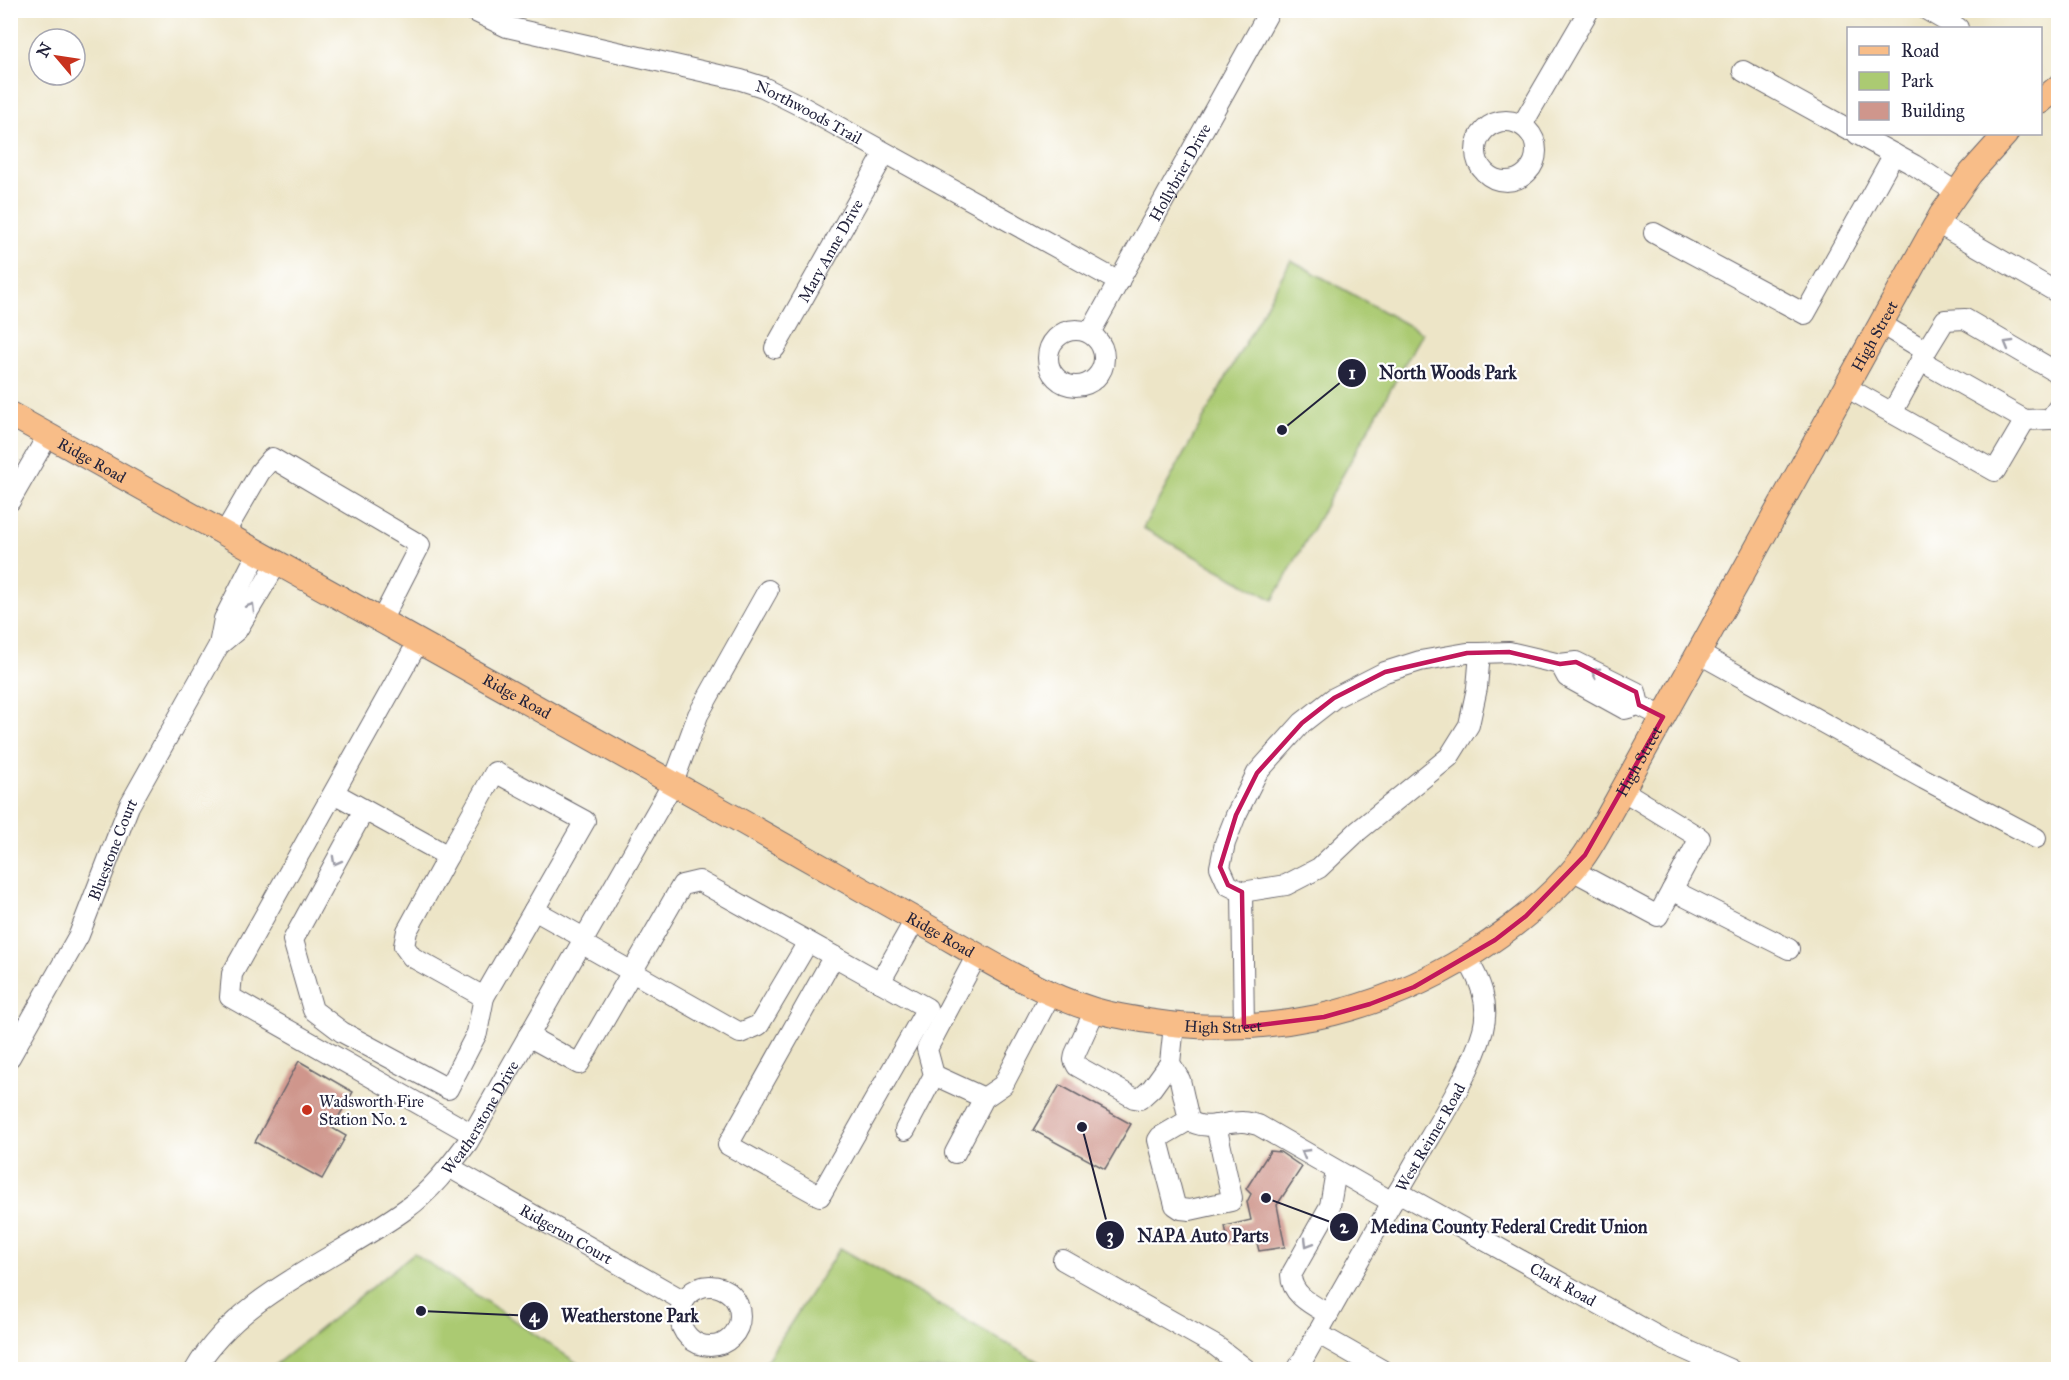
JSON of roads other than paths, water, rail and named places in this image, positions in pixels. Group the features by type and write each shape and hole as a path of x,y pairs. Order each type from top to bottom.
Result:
{"main road":[{"name":"High Street","path":"1024,981 1095,1010 1174,1025 1244,1027 1278,1025 1324,1017 1370,1004 1414,987 1495,940 1526,916 1585,855 1937,223 1970,174 2005,135"},
{"name":"Ridge Road","path":"10,414 1024,981"}],"street":[{"name":"Northwoods Trail","path":"472,10 507,27 710,72 763,87 1119,282"},
{"name":"Hollybrier Drive","path":"1090,333 1270,10"},
{"path":"1522,125 1589,10"},
{"path":"1928,10 1956,27"},
{"path":"1743,71 1847,128"},
{"path":"1859,135 1957,192"},
{"name":"Mary Anne Drive","path":"775,348 885,153"},
{"path":"1654,233 1805,314 1893,154"},
{"path":"1937,223 2058,292"},
{"path":"1893,413 1945,320 1965,319 2058,373"},
{"path":"1881,324 1923,356 2025,420 2050,419 2058,408"},
{"path":"1846,387 1995,471 2025,420"},
{"path":"10,501 48,435"},
{"path":"224,534 260,472 272,458 420,545 381,621"},
{"name":"Bluestone Court","path":"10,1057 79,935 129,806 219,645 237,630 267,558"},
{"name":"Weatherstone Drive","path":"195,1370 218,1338 242,1315 269,1295 405,1210 449,1167 472,1134 673,783 698,715 768,590"},
{"path":"418,642 232,974 230,997 472,1134"},
{"path":"1480,653 1478,688 1469,725 1449,757 1358,831 1319,868 1286,885 1242,892 1228,885 1220,867 1225,843 1257,773 1302,723 1334,698 1385,672 1420,661 1480,653 1509,652 1560,664 1576,662 1636,692 1639,705 1663,717"},
{"path":"1698,653 1924,779 2036,838"},
{"path":"364,810 293,940 313,1010 342,1032 448,1089 477,1033 484,997 585,821 495,772 407,932 404,946 412,957 484,997"},
{"path":"1572,870 1658,916 1700,838 1622,790"},
{"path":"334,793 448,856"},
{"path":"528,1036 579,1064 682,885 699,881 808,942 834,956 927,1008 820,1196 728,1145 834,956"},
{"path":"1672,890 1790,949"},
{"path":"1242,892 1244,1027"},
{"path":"534,910 632,972 740,1033 759,1025 808,942"},
{"path":"880,982 915,920"},
{"path":"905,1130 934,1075 927,1049 978,955"},
{"name":"West Reimer Road","path":"1297,1370 1474,1056 1483,1029 1485,1004 1480,981 1466,957"},
{"path":"955,1153 984,1098 1003,1085 1051,993"},
{"path":"1095,1010 1074,1060 1077,1066 1134,1098 1140,1099 1152,1088 1170,1063 1174,1025"},
{"path":"1170,1063 1180,1080 1189,1120 1160,1137 1157,1142 1175,1205 1184,1210 1231,1201 1216,1125"},
{"path":"934,1075 984,1098"},
{"name":"Clark Road","path":"1189,1120 1199,1125 1243,1122 1258,1125 1336,1171 1395,1197 1664,1340 1731,1370"},
{"name":"Ridgerun Court","path":"449,1167 684,1301"},
{"path":"1328,1314 1303,1297 1295,1289 1291,1280 1293,1268 1330,1206 1336,1171"},
{"path":"1063,1260 1216,1346 1247,1370"},
{"path":"1317,1333 1380,1369"}],"place":[{"name":"North Woods Park","path":"1282,430"},
{"name":"Wadsworth Fire Station No. 2","path":"307,1110"},
{"name":"NAPA Auto Parts","path":"1082,1127"},
{"name":"Medina County Federal Credit Union","path":"1266,1198"},
{"name":"Weatherstone Park","path":"421,1311"}]}
